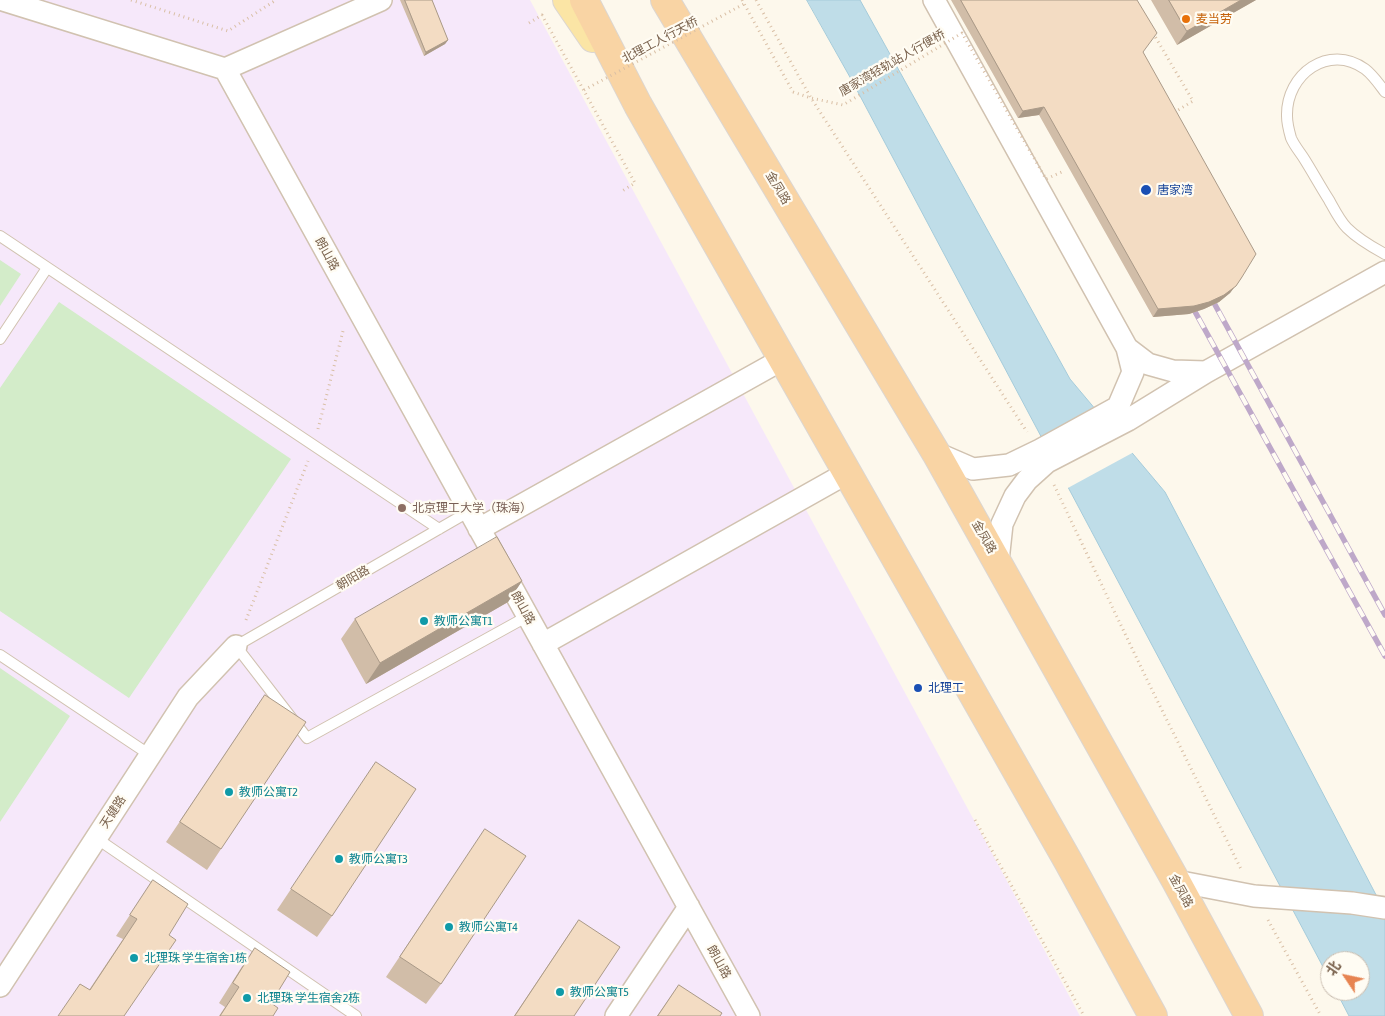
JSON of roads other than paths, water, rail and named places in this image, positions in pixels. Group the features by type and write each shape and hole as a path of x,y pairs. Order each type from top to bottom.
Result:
{"highway":[{"path":"584,0 638,105 1063,853 1153,1016"},
{"name":"金凤路","path":"665,0 936,453 1176,881 1249,1016"}],"main road":[{"path":"567,0 638,105"},
{"path":"679,0 705,66"}],"street":[{"path":"3,0 224,69 381,0"},
{"path":"934,0 1128,348 1133,372 1123,413"},
{"name":"朗山路","path":"224,69 749,1016"},
{"path":"936,453 973,469 1009,465 1039,449 1123,413 1206,372 1385,272"},
{"path":"1128,348 1148,364 1173,371 1206,372"},
{"path":"474,520 783,359"},
{"path":"998,561 1002,524 1015,496 1027,480 1039,449"},
{"path":"543,644 847,473"},
{"name":"天健路","path":"0,986 188,697 236,646"},
{"path":"1176,881 1262,896 1352,903 1385,908"},
{"path":"616,1016 688,907"}],"lane":[{"path":"1385,92 1365,69 1351,62 1325,60 1309,69 1295,84 1288,104 1287,115 1291,138 1346,227 1372,247 1385,254"},
{"path":"0,236 439,528"},
{"path":"0,339 47,268"},
{"name":"朝阳路","path":"236,646 439,528 474,520"},
{"path":"236,646 307,738 528,616"},
{"path":"0,655 150,755"},
{"path":"96,838 356,1016"}],"water":[{"path":"807,0 860,0 1070,379 1165,492 1385,912 1385,1016 1349,1016 1341,1001 1370,1001 1370,951 1320,951 1320,961 851,79"}],"railway":[{"path":"1208,292 1385,615"},
{"path":"1188,299 1385,656"}],"place":[{"name":"麦当劳","path":"1186,19"},
{"name":"唐家湾","path":"1146,190"},
{"name":"北京理工大学（珠海）","path":"402,508"},
{"name":"教师公寓T1","path":"424,621"},
{"name":"北理工","path":"918,688"},
{"name":"教师公寓T2","path":"229,792"},
{"name":"教师公寓T3","path":"339,859"},
{"name":"教师公寓T4","path":"449,927"},
{"name":"北理珠 学生宿舍1栋","path":"134,958"},
{"name":"教师公寓T5","path":"560,992"},
{"name":"北理珠 学生宿舍2栋","path":"247,998"}]}
